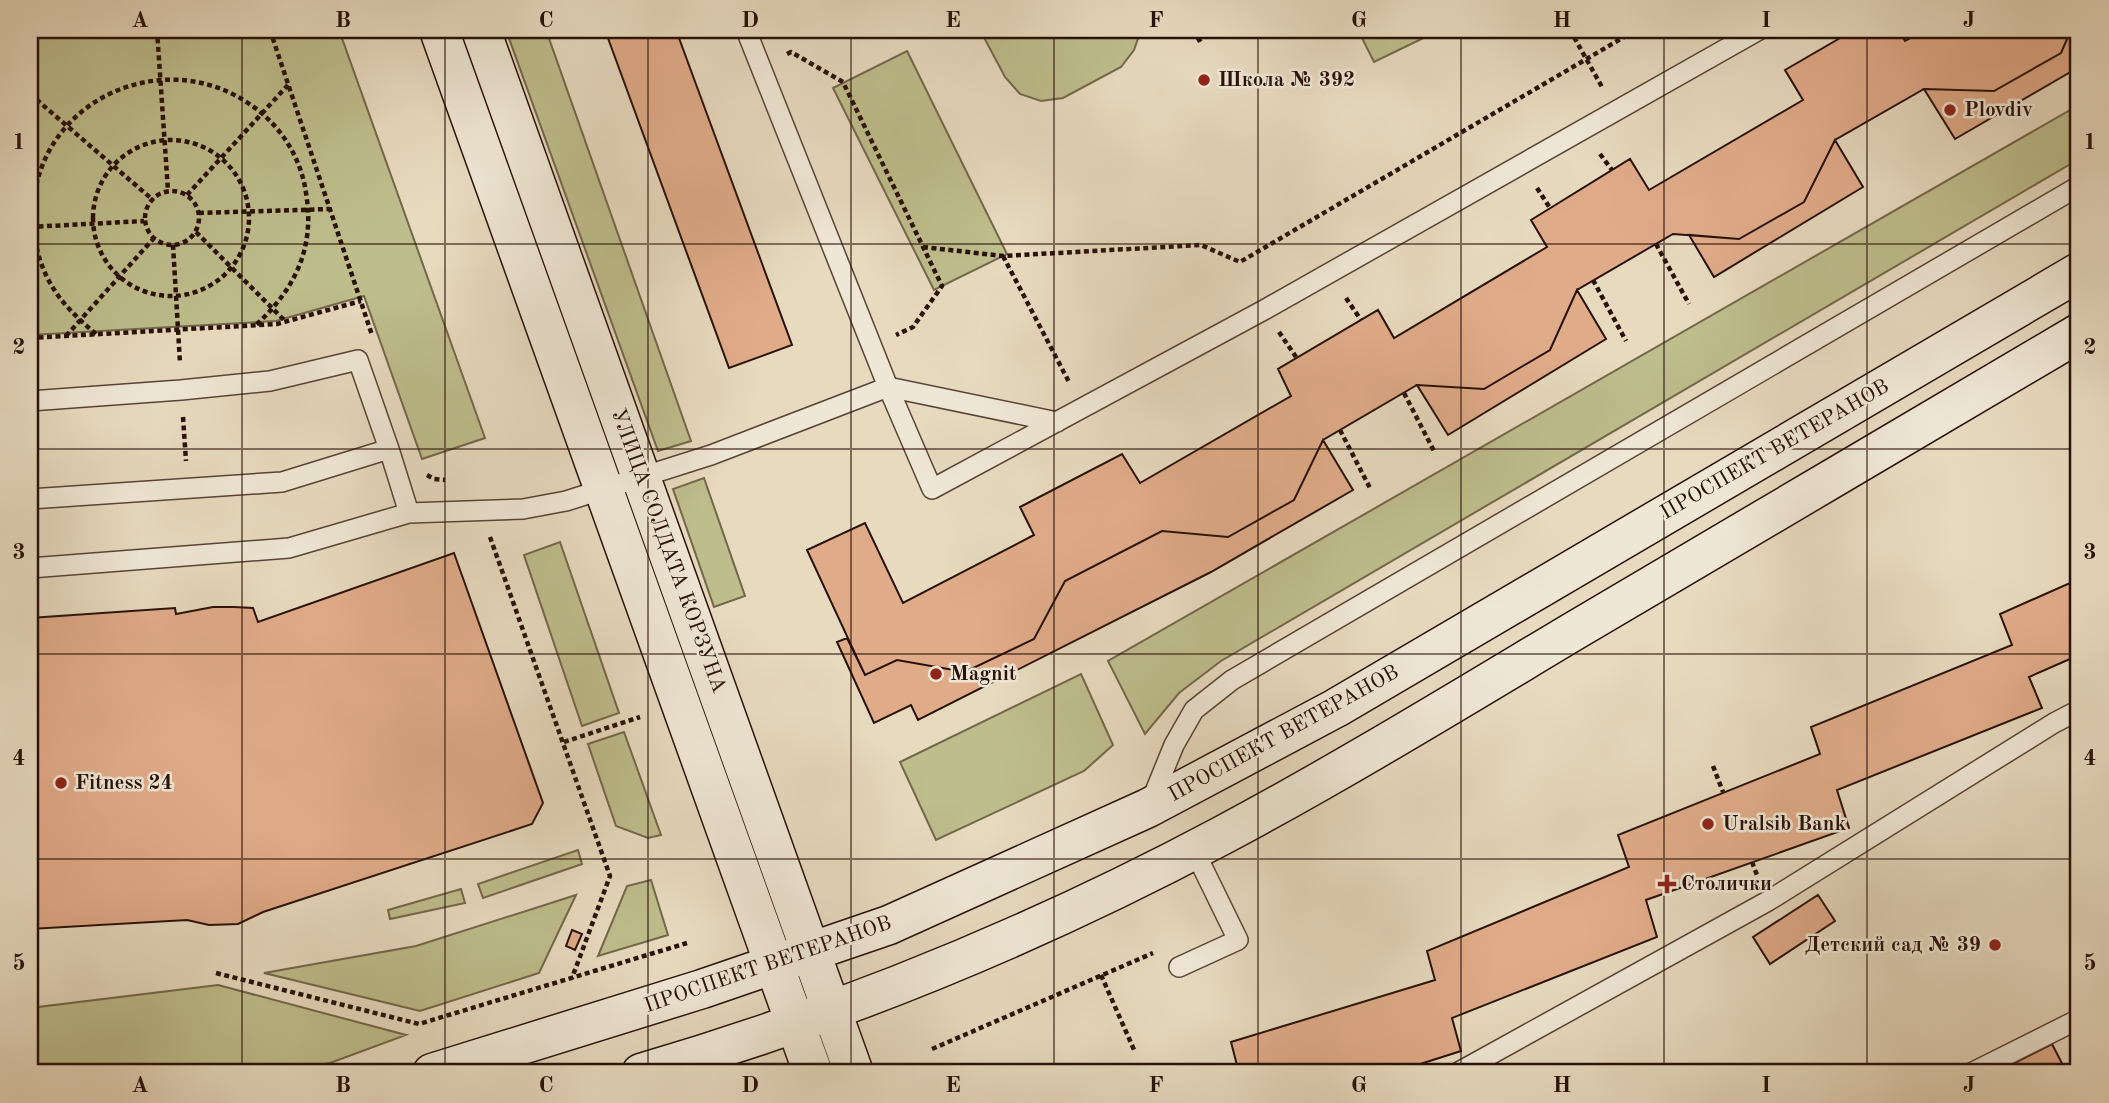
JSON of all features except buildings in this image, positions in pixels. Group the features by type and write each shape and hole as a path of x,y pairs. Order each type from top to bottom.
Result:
{"main road":[{"name":"УЛИЦА СОЛДАТА КОРЗУНА","path":"439,30 813,1073"},
{"name":"УЛИЦА СОЛДАТА КОРЗУНА","path":"481,30 855,1073"},
{"name":"ПРОСПЕКТ ВЕТЕРАНОВ","path":"432,1073 580,1028 889,925 1148,808 1336,708 2079,272"},
{"path":"641,1073 721,1049 909,982 1091,902 1194,850 1389,741 2079,333"}],"lane":[{"path":"746,30 888,387 932,488 1264,310 1759,30"},
{"path":"1148,808 1174,745 1194,710 1232,680 2079,186"},
{"path":"30,401 270,381 358,360 409,513"},
{"path":"30,568 289,548 409,513 523,509 566,501 711,455 888,387 1057,422"},
{"path":"30,499 282,482 389,449"},
{"path":"1457,1073 1768,901 2079,710"},
{"path":"1179,967 1238,940 1194,850"},
{"path":"1971,1073 2079,1018"}],"path":[{"path":"157,30 168,191"},
{"path":"30,338 276,324 361,301 270,30"},
{"path":"1197,41 1217,30"},
{"path":"1570,30 1616,111"},
{"path":"923,247 1003,256 1200,245 1240,262 1636,30"},
{"path":"760,65 790,52 843,82 942,286 913,327 872,346"},
{"path":"96,334 62,301 47,278 38,254 31,227 40,173 51,148 67,125 86,107 109,93 160,79 188,79 215,86 240,97 263,113 281,133 296,156 305,182 309,209 308,237 301,264 289,288 273,310 256,325"},
{"path":"187,195 289,85"},
{"path":"30,94 153,200"},
{"path":"164,140 185,141 204,147 221,158 235,173 245,191 249,211 248,232 242,251 232,268 216,283 197,292 176,297 155,295 136,288 119,277 105,262 96,243 92,224 93,202 100,182 113,165 145,144 164,140"},
{"path":"168,191 187,195 195,203 199,213 196,232 186,242 173,245 160,243 149,233 144,221 147,207 155,196 168,191"},
{"path":"199,213 330,209"},
{"path":"31,227 144,221"},
{"path":"196,232 285,321"},
{"path":"66,336 154,238"},
{"path":"1656,244 1689,304"},
{"path":"173,245 180,372"},
{"path":"1003,256 1083,408"},
{"path":"1593,280 1626,341"},
{"path":"1404,393 1435,453"},
{"path":"183,411 186,474"},
{"path":"1340,430 1371,490"},
{"path":"488,534 610,876 572,978"},
{"path":"564,742 640,717"},
{"path":"1713,766 1723,792"},
{"path":"216,973 419,1024 687,943"},
{"path":"932,1049 1158,951"},
{"path":"1101,975 1135,1052"}],"shaded area":[{"path":"30,30 339,30 485,438 422,459 364,296 276,321 30,335"},
{"path":"506,30 546,30 691,441 658,451"},
{"path":"980,30 1139,30 1140,33 1134,50 1121,67 1063,98 1041,101 1020,94 1005,77"},
{"path":"1358,30 1440,30 1374,62"},
{"path":"907,51 1007,254 934,290 833,88"},
{"path":"2079,105 2079,159 1221,661 1179,693 1145,734 1108,661"},
{"path":"704,478 745,596 714,607 673,489"},
{"path":"560,542 619,713 582,726 524,555"},
{"path":"1081,674 1113,745 1084,771 936,840 900,762"},
{"path":"624,732 661,835 648,838 616,826 588,744"},
{"path":"578,850 582,864 483,898 478,884"},
{"path":"651,880 668,935 598,956 627,886"},
{"path":"461,889 465,903 390,919 388,910"},
{"path":"576,895 539,973 420,1011 264,973 416,946"},
{"path":"218,985 406,1035 330,1063 270,1073 30,1073 30,1008"}],"place":[{"name":"Школа № 392","path":"1204,80"},
{"name":"Plovdiv","path":"1950,110"},
{"name":"Magnit","path":"936,674"},
{"name":"Fitness 24","path":"61,783"},
{"name":"Uralsib Bank","path":"1708,824"},
{"name":"Столички","path":"1667,884"},
{"name":"Детский сад № 39","path":"1995,945"}]}
